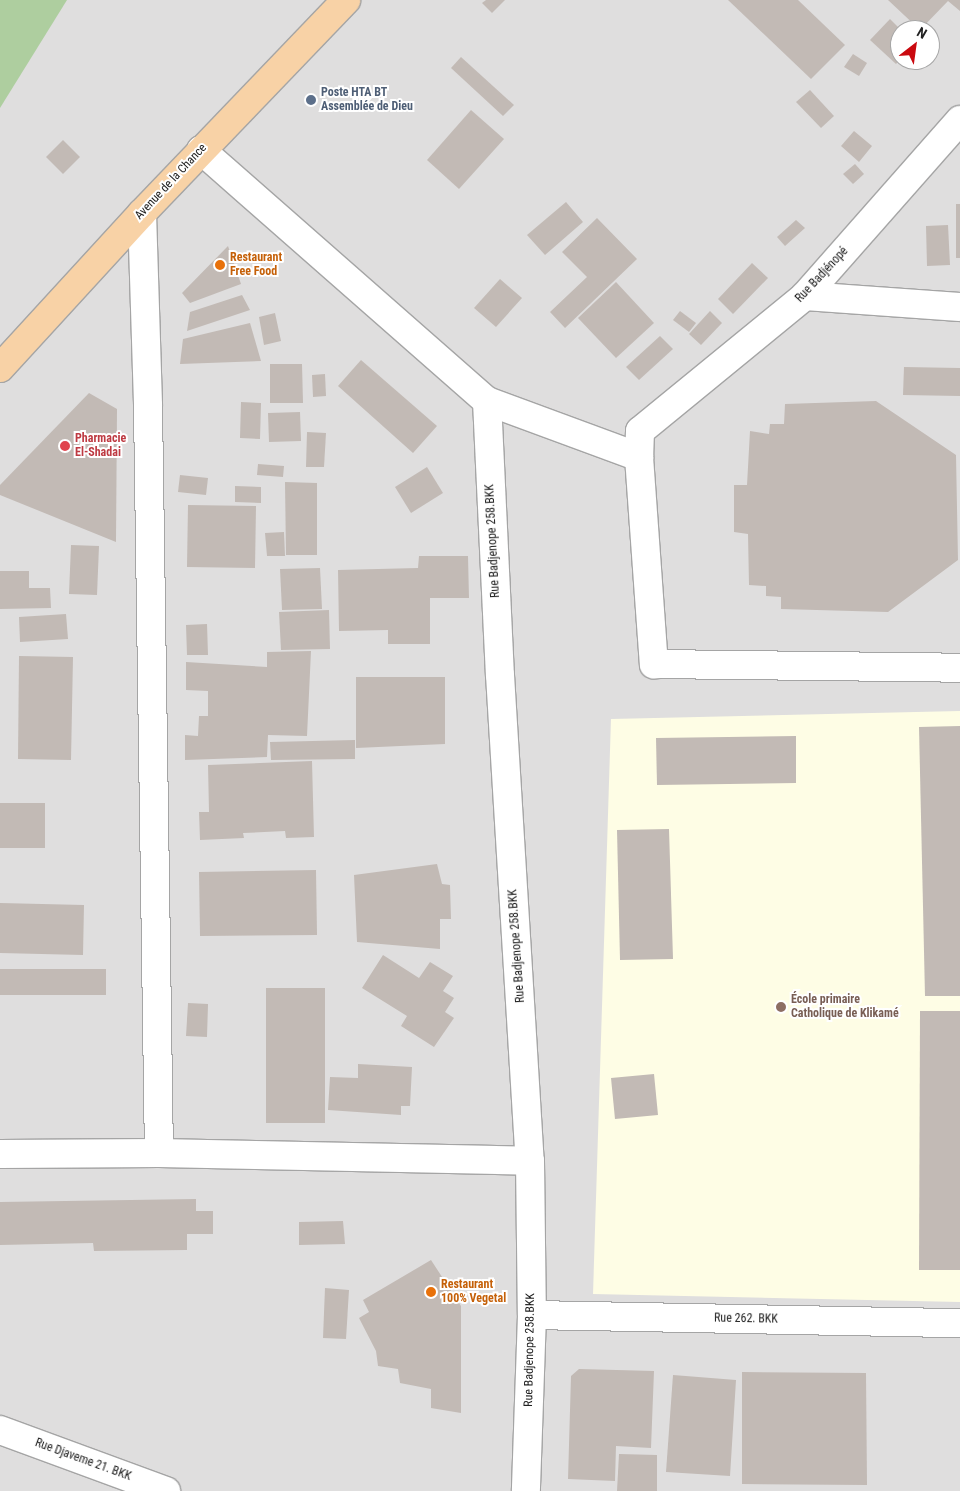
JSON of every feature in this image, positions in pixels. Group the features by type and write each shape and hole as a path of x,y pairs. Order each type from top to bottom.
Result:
{"main road":[{"name":"Avenue de la Chance","path":"0,368 201,150 346,0"}],"street":[{"name":"Rue Badjénopé","path":"960,120 805,296 640,431 639,457 654,664 960,668"},
{"path":"201,150 487,401 639,457"},
{"path":"142,214 148,406 160,1153"},
{"path":"805,296 960,307"},
{"name":"Rue Badjenope 258.BKK","path":"487,401 500,685 530,1161 532,1315 526,1491"},
{"path":"0,1154 160,1153 530,1161"},
{"name":"Rue 262. BKK","path":"532,1315 960,1323"},
{"name":"Rue Djaveme 21. BKK","path":"0,1430 153,1489"}],"shaded area":[{"path":"0,0 960,0 960,1491 0,1491"},
{"name":"École primaire Catholique de Klikamé","path":"960,711 960,1302 593,1294 611,719"}],"green space":[{"path":"0,0 67,0 0,108"}],"building":[{"path":"486,0 505,0 492,13 482,3"},
{"path":"728,0 798,0 845,45 811,79"},
{"path":"888,0 960,0 960,11 948,1 930,20 909,20"},
{"path":"890,19 891,20 890,58 870,40"},
{"path":"853,54 867,63 859,76 844,67"},
{"path":"461,57 514,105 503,116 451,68"},
{"path":"810,90 834,116 821,128 796,102"},
{"path":"471,110 504,139 459,189 427,160"},
{"path":"854,131 872,146 859,162 841,146"},
{"path":"63,140 80,157 63,174 46,157"},
{"path":"855,164 864,174 853,184 843,174"},
{"path":"566,202 583,222 545,255 527,235"},
{"path":"956,204 960,204 960,258 956,258"},
{"path":"597,218 637,259 565,328 550,312 587,277 562,252"},
{"path":"796,220 805,228 785,246 777,237"},
{"path":"948,225 950,265 927,266 926,226"},
{"path":"228,246 241,284 190,303 182,293"},
{"path":"752,263 768,278 733,314 718,299"},
{"path":"500,279 522,298 496,327 474,308"},
{"path":"616,282 654,323 616,358 578,318"},
{"path":"242,295 250,310 187,331 190,312"},
{"path":"680,311 696,323 689,332 673,320"},
{"path":"710,311 722,323 701,345 689,334"},
{"path":"275,313 281,341 264,345 259,317"},
{"path":"250,323 261,361 180,364 183,339"},
{"path":"660,336 673,349 639,380 626,367"},
{"path":"361,360 437,426 413,453 338,386"},
{"path":"270,364 302,364 303,403 270,403"},
{"path":"904,367 960,368 960,396 903,395"},
{"path":"325,374 326,396 313,397 312,375"},
{"path":"89,393 117,409 116,542 0,495 0,485"},
{"path":"876,401 956,455 958,560 888,612 781,609 781,597 766,596 766,586 749,585 748,534 734,532 734,485 747,485 750,431 769,434 770,424 784,424 785,404"},
{"path":"241,402 261,403 260,439 240,438"},
{"path":"300,412 301,441 269,442 268,413"},
{"path":"307,432 326,433 324,467 306,467"},
{"path":"258,464 284,466 283,477 257,475"},
{"path":"427,467 443,493 411,513 395,487"},
{"path":"180,475 208,478 206,495 178,492"},
{"path":"285,482 317,483 317,555 286,555"},
{"path":"235,486 261,487 261,503 235,502"},
{"path":"188,505 256,506 255,568 187,567"},
{"path":"284,532 285,556 267,556 265,533"},
{"path":"71,545 99,546 97,595 69,594"},
{"path":"419,556 468,556 469,598 430,598 430,644 388,644 388,630 339,631 338,570 418,568"},
{"path":"320,568 322,609 282,610 280,569"},
{"path":"0,571 29,571 29,588 50,588 51,608 0,609"},
{"path":"329,610 330,649 281,650 279,612"},
{"path":"66,614 68,639 20,642 19,617"},
{"path":"207,624 208,655 187,655 186,625"},
{"path":"311,651 307,736 268,735 267,757 185,760 185,735 198,736 199,716 208,716 208,691 186,690 186,662 267,667 267,652"},
{"path":"19,656 73,657 71,760 18,759"},
{"path":"356,677 445,677 445,744 356,748"},
{"path":"960,726 960,996 925,996 919,727"},
{"path":"796,736 796,783 657,785 656,738"},
{"path":"355,740 355,759 271,760 270,742"},
{"path":"312,761 314,837 286,838 285,831 243,833 244,838 200,840 199,812 209,812 208,765"},
{"path":"0,803 45,803 45,848 0,848"},
{"path":"669,829 673,959 620,960 617,830"},
{"path":"437,864 442,884 450,885 451,919 440,919 440,949 357,942 354,875"},
{"path":"316,870 317,935 200,936 199,872"},
{"path":"0,903 84,905 83,955 0,953"},
{"path":"383,955 419,978 430,962 453,976 443,991 454,998 445,1012 454,1018 434,1047 401,1026 407,1016 362,988"},
{"path":"0,969 106,969 106,995 0,995"},
{"path":"266,988 325,988 325,1123 266,1123"},
{"path":"188,1003 208,1004 207,1037 186,1036"},
{"path":"920,1011 960,1011 960,1270 919,1270"},
{"path":"358,1064 412,1067 410,1106 401,1106 401,1115 328,1110 330,1077 358,1078"},
{"path":"654,1074 658,1115 615,1119 611,1078"},
{"path":"196,1199 196,1211 213,1211 213,1234 187,1234 187,1250 94,1251 93,1243 0,1245 0,1202"},
{"path":"343,1221 345,1244 299,1245 299,1222"},
{"path":"431,1260 461,1306 461,1413 431,1408 431,1389 400,1383 398,1369 378,1366 376,1351 359,1318 369,1312 363,1300"},
{"path":"325,1288 349,1290 346,1339 323,1338"},
{"path":"579,1369 654,1371 651,1448 616,1446 615,1481 568,1479 571,1376"},
{"path":"742,1372 866,1373 867,1485 742,1484"},
{"path":"673,1375 736,1380 730,1476 666,1472"},
{"path":"619,1454 657,1455 657,1491 617,1491"}],"place":[{"name":"Poste HTA BT Assemblée de Dieu","path":"311,100"},
{"name":"Restaurant Free Food","path":"220,265"},
{"name":"Pharmacie El-Shadai","path":"65,446"},
{"name":"École primaire Catholique de Klikamé","path":"781,1007"},
{"name":"Restaurant 100% Vegetal","path":"431,1292"}]}
